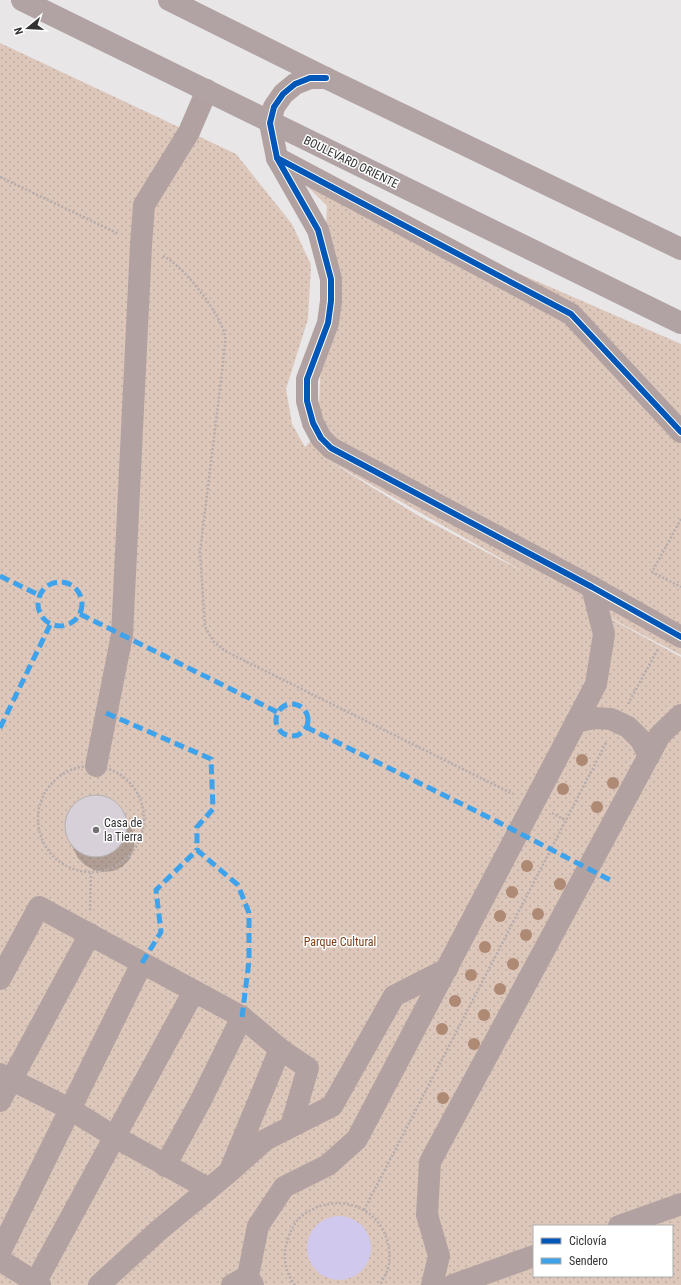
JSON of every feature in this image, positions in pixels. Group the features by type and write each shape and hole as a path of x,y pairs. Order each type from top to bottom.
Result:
{"main road":[{"name":"BOULEVARD ORIENTE","path":"22,0 207,90 270,123 681,323"},
{"path":"169,0 326,78 681,249"}],"street":[{"path":"326,78 310,78 295,84 283,94 274,107 270,123 277,158 318,230 331,279 331,301 328,323 307,379 306,401 313,423 321,438 331,448 592,587 675,633"},
{"path":"96,766 122,635 140,245 144,205 189,132 207,90"},
{"path":"277,158 571,314 681,432"},
{"path":"244,1282 258,1226 284,1187 328,1165 357,1139 596,684 604,634 592,587"},
{"path":"432,1285 439,1256 427,1215 430,1162 660,735 681,715"},
{"path":"576,722 594,718 611,719 628,727 641,740 649,756"},
{"path":"0,979 39,907 242,1017 280,1049 308,1068 292,1126"},
{"path":"0,1101 6,1077 90,934"},
{"path":"0,1252 142,963"},
{"path":"99,1285 158,1231 228,1174 265,1140 332,1106 394,996 446,969"},
{"path":"0,1260 37,1284 114,1137 194,991"},
{"path":"165,1166 201,1100 242,1017"},
{"path":"228,1174 280,1049"},
{"path":"6,1077 70,1109 114,1137 209,1189"},
{"path":"621,1225 681,1204"},
{"path":"453,1285 533,1256"}],"path":[{"path":"0,177 170,259 186,275 215,312 225,336 223,364 200,552 205,627 214,642 225,651 566,820"},
{"path":"681,519 652,572 681,588"},
{"path":"364,1210 617,722 675,633"},
{"path":"96,766 113,771 128,781 139,796 144,813 143,831 136,848 128,857 109,870 91,872 74,870 59,861 47,849 40,834 38,816 42,800 50,785 63,774 79,767 96,766"},
{"path":"90,934 91,872"},
{"path":"295,1285 291,1280 285,1264 285,1247 291,1230 301,1216 315,1207 331,1202 348,1203 364,1210 377,1221 386,1236 390,1254 387,1271 380,1285"}],"green space":[{"name":"Parque Cultural","path":"0,43 236,154 292,224 311,265 308,319 286,389 292,424 305,447 318,433 327,206 299,178 681,344 681,655 574,599 681,657 681,1285 0,1285","holes":["326,459 520,570 419,516"]}],"shaded area":[{"path":"339,1216 357,1222 365,1230 371,1248 365,1266 357,1274 339,1280 321,1274 313,1266 307,1248 313,1230 321,1222"}],"building":[{"name":"Casa de la Tierra","path":"90,795 102,795 118,804 125,814 127,826 125,838 118,848 102,857 90,857 79,852 70,843 65,832 65,820 70,809 79,800"}],"marked path":[{"path":"0,576 39,595"},
{"path":"56,582 64,582 69,583 76,588 81,595 82,604 81,613 76,620 69,625 56,626 48,623 41,616 38,608 38,600 41,592 48,585 56,582"},
{"path":"80,614 277,712"},
{"path":"0,728 50,625"},
{"path":"289,704 295,704 304,708 308,720 304,732 295,736 289,736 280,732 276,723 276,717 280,708 289,704"},
{"path":"106,713 211,759 213,809 197,827 197,850"},
{"path":"306,727 496,821 614,882"},
{"path":"142,963 161,932 156,890 197,850 238,885 249,913 249,961 242,1017"}],"cycle path":[{"path":"326,78 310,78 295,84 283,94 274,107 270,123 277,158 318,230 331,279 331,301 328,323 307,379 307,401 313,423 321,438 331,448 592,587 681,637"},
{"path":"277,158 571,314 681,432"}],"place":[{"name":"Casa de la Tierra","path":"96,830"}]}
